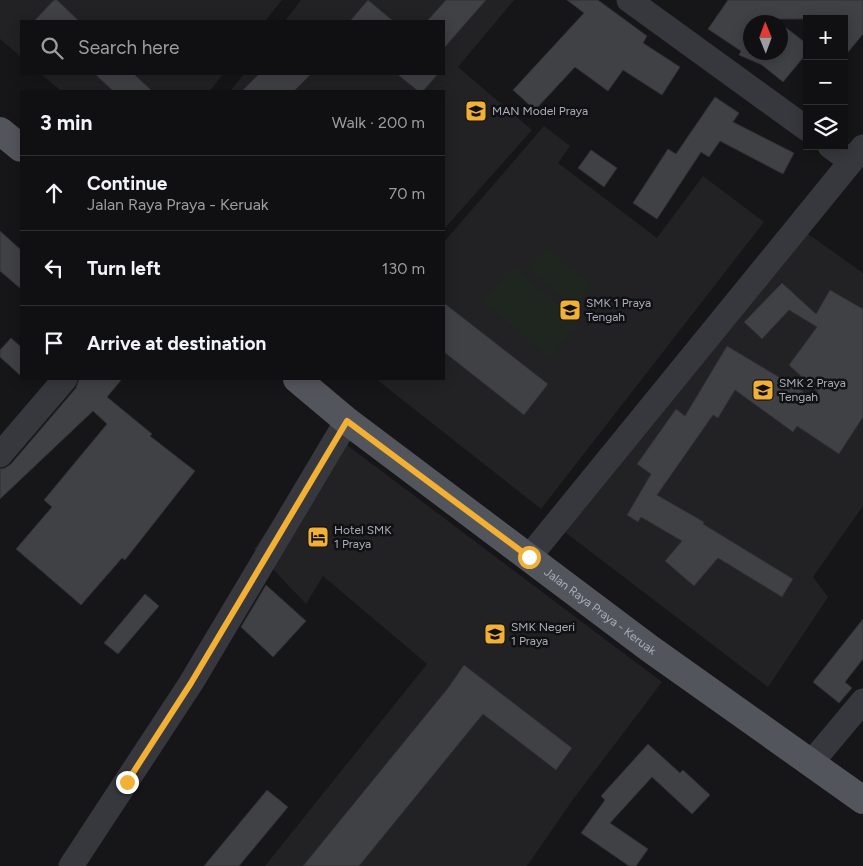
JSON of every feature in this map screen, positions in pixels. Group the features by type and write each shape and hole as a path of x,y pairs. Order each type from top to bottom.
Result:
{"main road":[{"path":"0,131 20,147"},
{"name":"Jalan Raya Praya - Keruak","path":"298,380 347,421 649,648 863,800"}],"street":[{"path":"629,0 803,127"},
{"path":"529,557 857,154 844,150"},
{"path":"0,455 64,380"},
{"path":"70,866 191,683 347,421"},
{"path":"811,763 863,701"}],"shaded area":[{"path":"0,0 282,0 266,20 20,20 20,56 0,39"},
{"name":"MAN Model Praya","path":"301,0 514,0 458,67 532,130 445,228 445,90 231,90 243,75 445,75 445,20 286,20"},
{"path":"42,75 222,75 211,90 60,90"},
{"name":"SMK 1 Praya Tengah","path":"544,126 570,146 558,163 657,238 703,176 764,222 541,509 377,380 445,380 445,241"},
{"name":"SMK 2 Praya Tengah","path":"797,226 863,273 863,506 813,577 828,597 768,687 553,523"},
{"path":"546,247 592,284 574,307 528,269"},
{"path":"513,266 579,323 549,358 482,301"},
{"name":"SMK Negeri 1 Praya","path":"335,436 662,682 574,798 527,866 265,866 427,664 323,576 306,604 254,549"}],"building":[{"path":"54,0 57,0 78,20 35,20"},
{"path":"368,0 392,20 351,20"},
{"path":"446,0 486,0 445,47 445,20 428,20"},
{"path":"567,0 598,0 647,36 643,43 680,67 662,95 623,70 608,91 575,67 535,110 513,90 584,13"},
{"path":"728,0 863,0 863,34 848,52 848,15 803,15 803,19 788,19 788,15 743,15 743,57 739,55 741,51 708,29"},
{"path":"788,29 803,41 803,58 783,82 762,65 750,60 788,60"},
{"path":"96,75 135,75 151,90 112,90"},
{"path":"258,75 310,75 295,90 243,90"},
{"path":"398,75 437,75 424,90 417,90"},
{"path":"715,97 739,113 733,122 794,153 783,174 720,141 709,157 701,152 657,219 633,203 668,149 676,154"},
{"path":"591,150 617,168 604,187 578,168"},
{"path":"0,231 20,249 20,288 0,271"},
{"path":"782,283 816,314 830,290 863,309 863,417 839,454 797,426 793,432 735,390 718,418 713,415 657,495 704,522 703,524 793,579 782,597 718,558 694,586 665,561 682,541 641,517 638,522 627,515 651,474 637,464 676,409 685,416 727,346 814,398 818,392 789,365 817,327 789,310 762,339 744,322"},
{"path":"445,304 548,384 524,415 445,353"},
{"path":"11,338 20,346 20,375 0,357 0,350"},
{"path":"79,380 121,380 107,397 152,434 150,436 195,471 125,560 122,558 81,605 16,549 52,507 44,500 107,424 93,411 0,499 0,469 11,464 76,388"},
{"path":"266,585 306,621 273,657 241,627"},
{"path":"145,594 159,606 118,654 104,643"},
{"path":"863,619 863,659 845,682 852,688 839,703 813,682"},
{"path":"464,665 572,748 556,770 483,714 359,866 303,866 448,688"},
{"path":"648,744 680,773 683,770 710,795 692,814 652,777 610,823 648,849 636,866 629,866 581,833 605,800 601,796"},
{"path":"267,790 288,807 239,866 204,866"}],"place":[{"name":"MAN Model Praya","path":"476,111"},
{"name":"SMK 1 Praya Tengah","path":"570,310"},
{"name":"SMK 2 Praya Tengah","path":"763,390"},
{"name":"Hotel SMK 1 Praya","path":"318,537"},
{"name":"SMK Negeri 1 Praya","path":"495,634"}],"route":[{"path":"127,782 191,683 347,421 529,557"}]}
